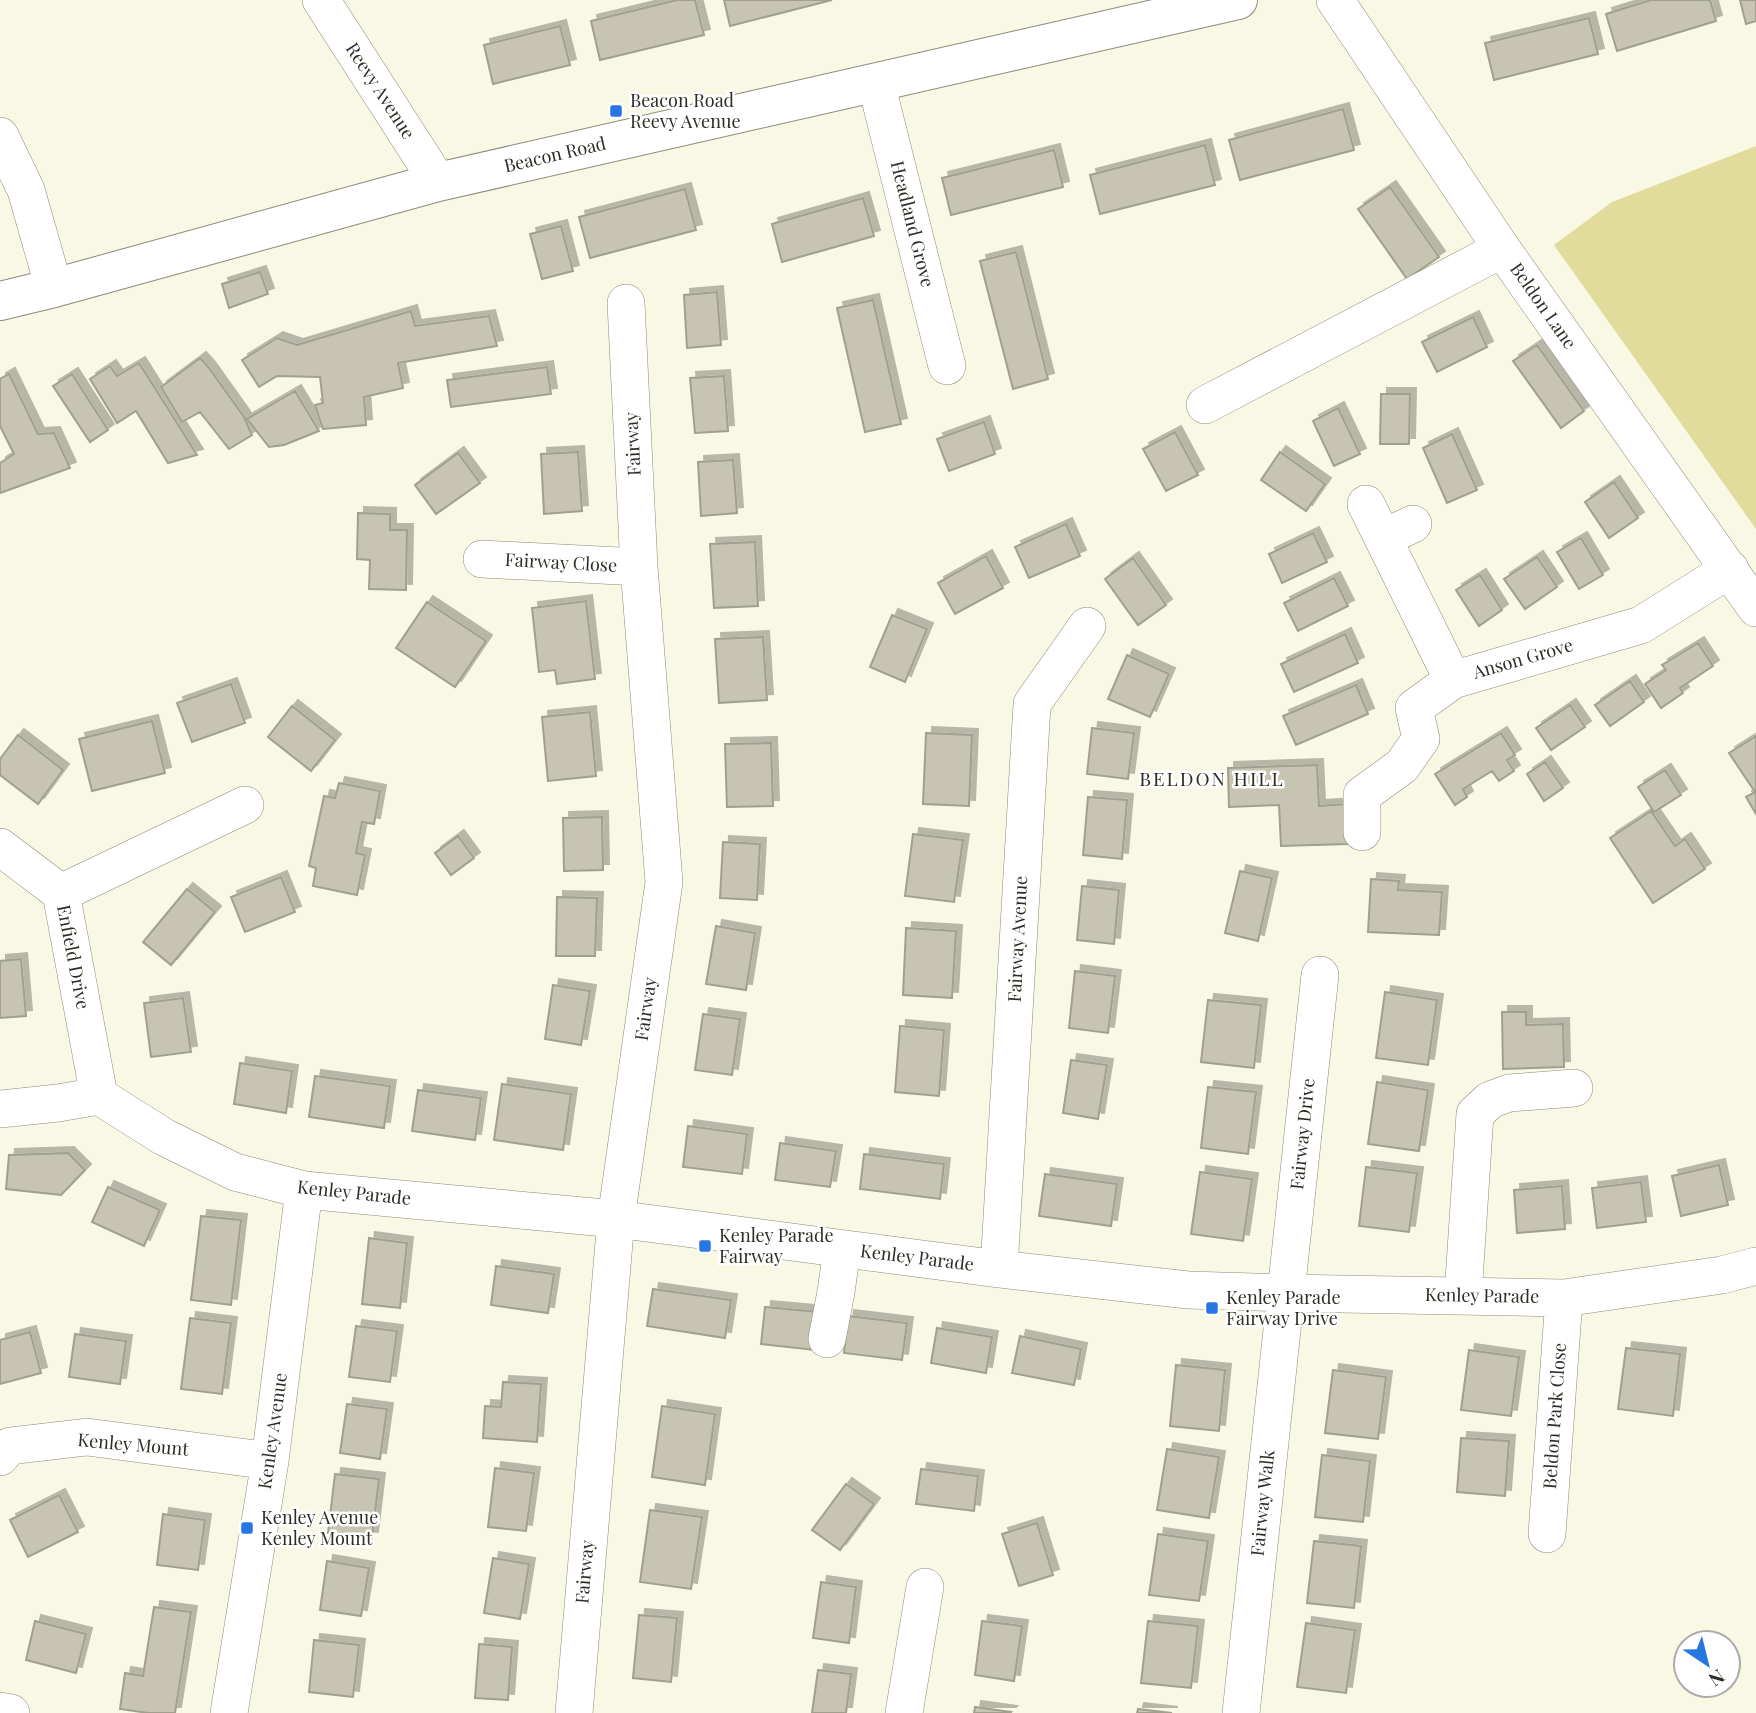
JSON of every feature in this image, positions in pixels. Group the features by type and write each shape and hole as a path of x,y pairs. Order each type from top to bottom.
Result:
{"main road":[{"name":"Beacon Road","path":"0,301 438,182 1238,0"}],"street":[{"name":"Reevy Avenue","path":"321,0 438,182"},
{"name":"Beldon Lane","path":"1335,0 1502,248 1756,608"},
{"name":"Headland Grove","path":"876,83 947,366"},
{"path":"0,136 26,190 54,288"},
{"path":"1205,405 1502,248"},
{"name":"Fairway","path":"574,1713 616,1219 664,882 639,567 626,303"},
{"name":"Anson Grove","path":"1366,504 1398,531 1452,680 1641,625 1730,569"},
{"name":"Fairway Close","path":"482,559 639,567"},
{"name":"Fairway Avenue","path":"999,1269 1032,704 1087,626"},
{"path":"1362,832 1362,795 1402,766 1421,739 1414,708 1452,680"},
{"path":"61,893 245,805"},
{"name":"Enfield Drive","path":"0,847 61,893 99,1096"},
{"name":"Fairway Drive","path":"1285,1293 1320,975"},
{"path":"1463,1296 1475,1114 1490,1100 1509,1093 1574,1088"},
{"path":"0,1109 99,1096"},
{"name":"Kenley Parade","path":"99,1096 164,1137 235,1172 304,1190 616,1219 999,1269 1188,1290 1564,1298 1722,1275 1756,1266"},
{"name":"Kenley Avenue","path":"229,1713 270,1461 304,1190"},
{"path":"827,1339 842,1248"},
{"name":"Fairway Walk","path":"1241,1713 1285,1293"},
{"name":"Beldon Park Close","path":"1547,1534 1564,1298"},
{"name":"Kenley Mount","path":"0,1457 10,1446 87,1437 270,1461"},
{"path":"904,1713 925,1587"},
{"path":"0,1711 11,1713"}],"shaded area":[{"path":"1756,146 1756,529 1554,245 1612,202"}],"building":[{"path":"677,0 695,0 704,35 600,60 591,21"},
{"path":"724,0 832,0 730,26"},
{"path":"1651,0 1710,0 1716,21 1617,51 1606,14"},
{"path":"1740,0 1756,0 1756,21 1746,24"},
{"path":"1589,18 1598,54 1494,80 1485,43"},
{"path":"560,26 570,65 493,84 484,45"},
{"path":"1343,109 1354,150 1240,180 1229,140"},
{"path":"1205,145 1215,185 1100,214 1090,175"},
{"path":"1054,150 1063,187 951,215 942,178"},
{"path":"1390,187 1439,257 1407,279 1358,209"},
{"path":"685,189 696,230 590,258 579,217"},
{"path":"863,198 874,236 782,262 772,224"},
{"path":"561,226 573,271 542,279 530,234"},
{"path":"1016,252 1048,379 1013,389 980,261"},
{"path":"260,272 268,294 229,308 222,284"},
{"path":"717,292 721,345 687,348 684,295"},
{"path":"873,300 901,424 865,432 837,308"},
{"path":"411,311 415,326 489,316 497,346 398,363 403,388 364,397 366,425 323,429 315,405 323,403 320,377 277,376 259,387 242,360 277,338 297,345"},
{"path":"1473,317 1487,347 1437,372 1422,342"},
{"path":"1537,345 1584,411 1561,428 1513,361"},
{"path":"200,358 244,417 252,435 229,449 200,412 182,422 161,387"},
{"path":"139,363 197,455 168,463 136,411 117,423 90,379 110,366 117,376"},
{"path":"547,367 551,394 451,407 447,380"},
{"path":"9,374 38,434 54,433 70,468 0,493 0,463 14,454 0,426 0,379"},
{"path":"72,374 108,430 90,442 53,386"},
{"path":"724,376 728,431 695,433 690,378"},
{"path":"295,391 319,431 284,445 269,447 247,419"},
{"path":"1381,394 1410,394 1409,444 1380,444"},
{"path":"1338,408 1360,454 1334,466 1313,421"},
{"path":"984,422 995,454 949,471 937,439"},
{"path":"1175,432 1198,475 1166,491 1143,449"},
{"path":"1452,434 1477,490 1447,503 1423,448"},
{"path":"578,452 582,511 544,514 541,454"},
{"path":"1280,452 1325,484 1306,511 1261,480"},
{"path":"458,453 480,483 436,514 415,485"},
{"path":"733,460 737,513 701,516 698,462"},
{"path":"1614,482 1638,518 1609,538 1585,502"},
{"path":"358,513 390,514 390,530 407,530 406,590 369,589 370,560 357,559"},
{"path":"1066,524 1080,556 1029,578 1015,547"},
{"path":"1313,533 1327,562 1282,583 1269,554"},
{"path":"1581,538 1603,575 1579,589 1557,552"},
{"path":"755,542 758,606 714,608 710,544"},
{"path":"986,556 1003,588 955,614 938,583"},
{"path":"1537,557 1557,587 1525,609 1504,579"},
{"path":"1133,558 1166,605 1138,625 1105,579"},
{"path":"1480,575 1502,610 1479,626 1456,590"},
{"path":"1334,578 1348,606 1298,631 1284,603"},
{"path":"586,601 595,679 557,684 555,670 539,672 532,608"},
{"path":"427,602 486,641 455,687 396,648"},
{"path":"892,615 927,629 905,682 870,667"},
{"path":"1345,634 1358,663 1294,692 1281,664"},
{"path":"763,637 767,700 719,703 715,639"},
{"path":"1698,643 1713,666 1680,688 1683,693 1661,708 1645,684 1666,670 1662,665"},
{"path":"1127,655 1169,674 1150,717 1108,699"},
{"path":"1630,681 1644,702 1610,726 1595,705"},
{"path":"231,684 245,723 192,742 177,703"},
{"path":"1356,685 1368,714 1296,745 1283,716"},
{"path":"1570,705 1585,727 1551,750 1536,728"},
{"path":"292,706 335,740 311,771 268,737"},
{"path":"590,712 596,776 548,781 542,717"},
{"path":"152,721 165,773 92,791 79,739"},
{"path":"1092,728 1134,733 1128,779 1087,774"},
{"path":"926,733 972,735 969,806 923,804"},
{"path":"1501,733 1515,755 1507,760 1514,771 1499,781 1492,771 1463,789 1467,797 1455,805 1435,774"},
{"path":"18,735 63,770 38,804 0,775 0,759"},
{"path":"1756,736 1756,814 1746,797 1755,792 1729,753"},
{"path":"771,743 773,806 727,807 725,744"},
{"path":"1545,762 1563,788 1544,801 1527,774"},
{"path":"1317,765 1319,806 1347,804 1348,844 1281,846 1279,805 1229,807 1228,768"},
{"path":"1665,770 1681,795 1654,812 1638,787"},
{"path":"339,783 380,791 374,824 362,822 356,853 365,855 357,895 313,886 316,868 309,866 324,796 335,798"},
{"path":"1088,797 1127,800 1122,859 1083,855"},
{"path":"1651,811 1675,846 1685,839 1705,869 1653,903 1610,838"},
{"path":"602,817 603,870 564,871 563,818"},
{"path":"913,834 963,840 954,902 905,896"},
{"path":"458,836 474,858 451,875 435,853"},
{"path":"723,842 760,844 757,900 720,898"},
{"path":"1240,871 1272,878 1258,941 1225,933"},
{"path":"281,877 295,912 245,932 231,897"},
{"path":"1371,879 1399,881 1398,890 1442,892 1439,935 1368,932"},
{"path":"1082,886 1119,890 1114,944 1077,940"},
{"path":"187,889 215,912 171,965 143,942"},
{"path":"557,897 597,898 595,956 556,956"},
{"path":"716,926 755,933 746,990 706,984"},
{"path":"906,928 956,931 952,998 903,995"},
{"path":"21,959 26,1016 0,1018 0,961"},
{"path":"1075,971 1115,976 1108,1033 1069,1028"},
{"path":"553,985 590,991 581,1045 545,1039"},
{"path":"1385,992 1437,1000 1428,1065 1376,1058"},
{"path":"183,998 191,1052 151,1057 144,1003"},
{"path":"1208,1000 1261,1005 1254,1068 1201,1062"},
{"path":"1502,1012 1526,1012 1526,1025 1563,1024 1564,1067 1503,1069"},
{"path":"703,1014 740,1019 732,1075 695,1070"},
{"path":"900,1026 944,1030 939,1096 895,1092"},
{"path":"1071,1060 1107,1065 1098,1119 1063,1113"},
{"path":"240,1063 292,1071 286,1113 234,1104"},
{"path":"315,1076 390,1086 384,1128 309,1117"},
{"path":"1377,1082 1428,1090 1419,1151 1368,1144"},
{"path":"502,1084 571,1094 563,1150 494,1140"},
{"path":"1208,1087 1256,1092 1248,1154 1201,1148"},
{"path":"418,1090 481,1098 475,1140 412,1131"},
{"path":"688,1126 747,1134 742,1174 683,1167"},
{"path":"780,1143 836,1151 830,1187 775,1180"},
{"path":"68,1153 85,1170 61,1195 6,1189 9,1155"},
{"path":"864,1154 944,1164 940,1199 860,1189"},
{"path":"1719,1165 1728,1205 1681,1216 1672,1176"},
{"path":"1366,1167 1417,1173 1409,1232 1359,1226"},
{"path":"1200,1172 1252,1179 1243,1241 1191,1234"},
{"path":"1045,1174 1117,1184 1111,1226 1039,1216"},
{"path":"1641,1182 1646,1222 1597,1228 1592,1188"},
{"path":"1562,1186 1565,1229 1517,1233 1514,1190"},
{"path":"108,1187 160,1210 144,1246 92,1222"},
{"path":"201,1216 241,1220 231,1305 191,1300"},
{"path":"369,1238 407,1243 400,1308 362,1304"},
{"path":"496,1266 554,1274 548,1313 491,1305"},
{"path":"653,1289 731,1300 725,1338 647,1326"},
{"path":"765,1307 819,1312 815,1350 761,1344"},
{"path":"848,1316 907,1323 902,1360 844,1353"},
{"path":"190,1318 231,1323 222,1394 181,1389"},
{"path":"356,1326 397,1331 390,1382 349,1377"},
{"path":"937,1328 992,1337 986,1373 931,1363"},
{"path":"30,1332 41,1373 0,1384 0,1340"},
{"path":"75,1334 126,1341 120,1384 69,1377"},
{"path":"1020,1336 1081,1349 1074,1385 1012,1373"},
{"path":"1626,1348 1680,1354 1673,1416 1618,1409"},
{"path":"1469,1350 1519,1357 1511,1416 1461,1410"},
{"path":"1176,1365 1225,1370 1219,1431 1170,1426"},
{"path":"1333,1370 1386,1377 1378,1439 1325,1433"},
{"path":"503,1382 541,1384 537,1442 483,1438 485,1406 501,1407"},
{"path":"347,1404 387,1409 380,1459 340,1453"},
{"path":"662,1406 715,1414 705,1485 652,1477"},
{"path":"1461,1438 1509,1441 1505,1496 1457,1492"},
{"path":"1167,1449 1219,1457 1209,1518 1157,1510"},
{"path":"1322,1455 1370,1461 1363,1522 1315,1517"},
{"path":"495,1468 534,1473 526,1531 488,1527"},
{"path":"921,1469 978,1476 974,1511 916,1504"},
{"path":"335,1474 379,1479 372,1538 328,1533"},
{"path":"846,1484 874,1504 840,1550 812,1530"},
{"path":"59,1495 78,1532 28,1557 10,1520"},
{"path":"650,1510 702,1517 691,1589 640,1582"},
{"path":"163,1514 205,1520 198,1570 157,1565"},
{"path":"1037,1523 1053,1575 1019,1586 1002,1534"},
{"path":"1158,1534 1208,1541 1199,1601 1149,1595"},
{"path":"1314,1541 1361,1546 1354,1608 1307,1603"},
{"path":"493,1558 529,1564 520,1619 484,1613"},
{"path":"327,1561 369,1568 361,1616 320,1610"},
{"path":"821,1582 856,1587 849,1643 813,1638"},
{"path":"154,1607 191,1612 175,1713 120,1709 125,1673 143,1676"},
{"path":"639,1615 677,1618 671,1682 633,1678"},
{"path":"35,1621 86,1634 76,1673 26,1660"},
{"path":"982,1621 1022,1626 1014,1681 975,1675"},
{"path":"1148,1621 1198,1626 1191,1688 1141,1683"},
{"path":"1306,1623 1355,1630 1346,1693 1297,1687"},
{"path":"314,1640 359,1645 353,1697 309,1692"},
{"path":"479,1644 512,1647 508,1700 475,1698"},
{"path":"818,1670 851,1674 846,1713 812,1713"},
{"path":"975,1707 1011,1712 974,1713"},
{"path":"1138,1709 1172,1713 1137,1713"}],"place":[{"name":"Beacon Road Reevy Avenue","path":"616,111"},
{"name":"Kenley Parade Fairway","path":"705,1246"},
{"name":"Kenley Parade Fairway Drive","path":"1212,1308"},
{"name":"Kenley Avenue Kenley Mount","path":"247,1528"}],"district":[{"name":"BELDON HILL","path":"1212,779"}]}
